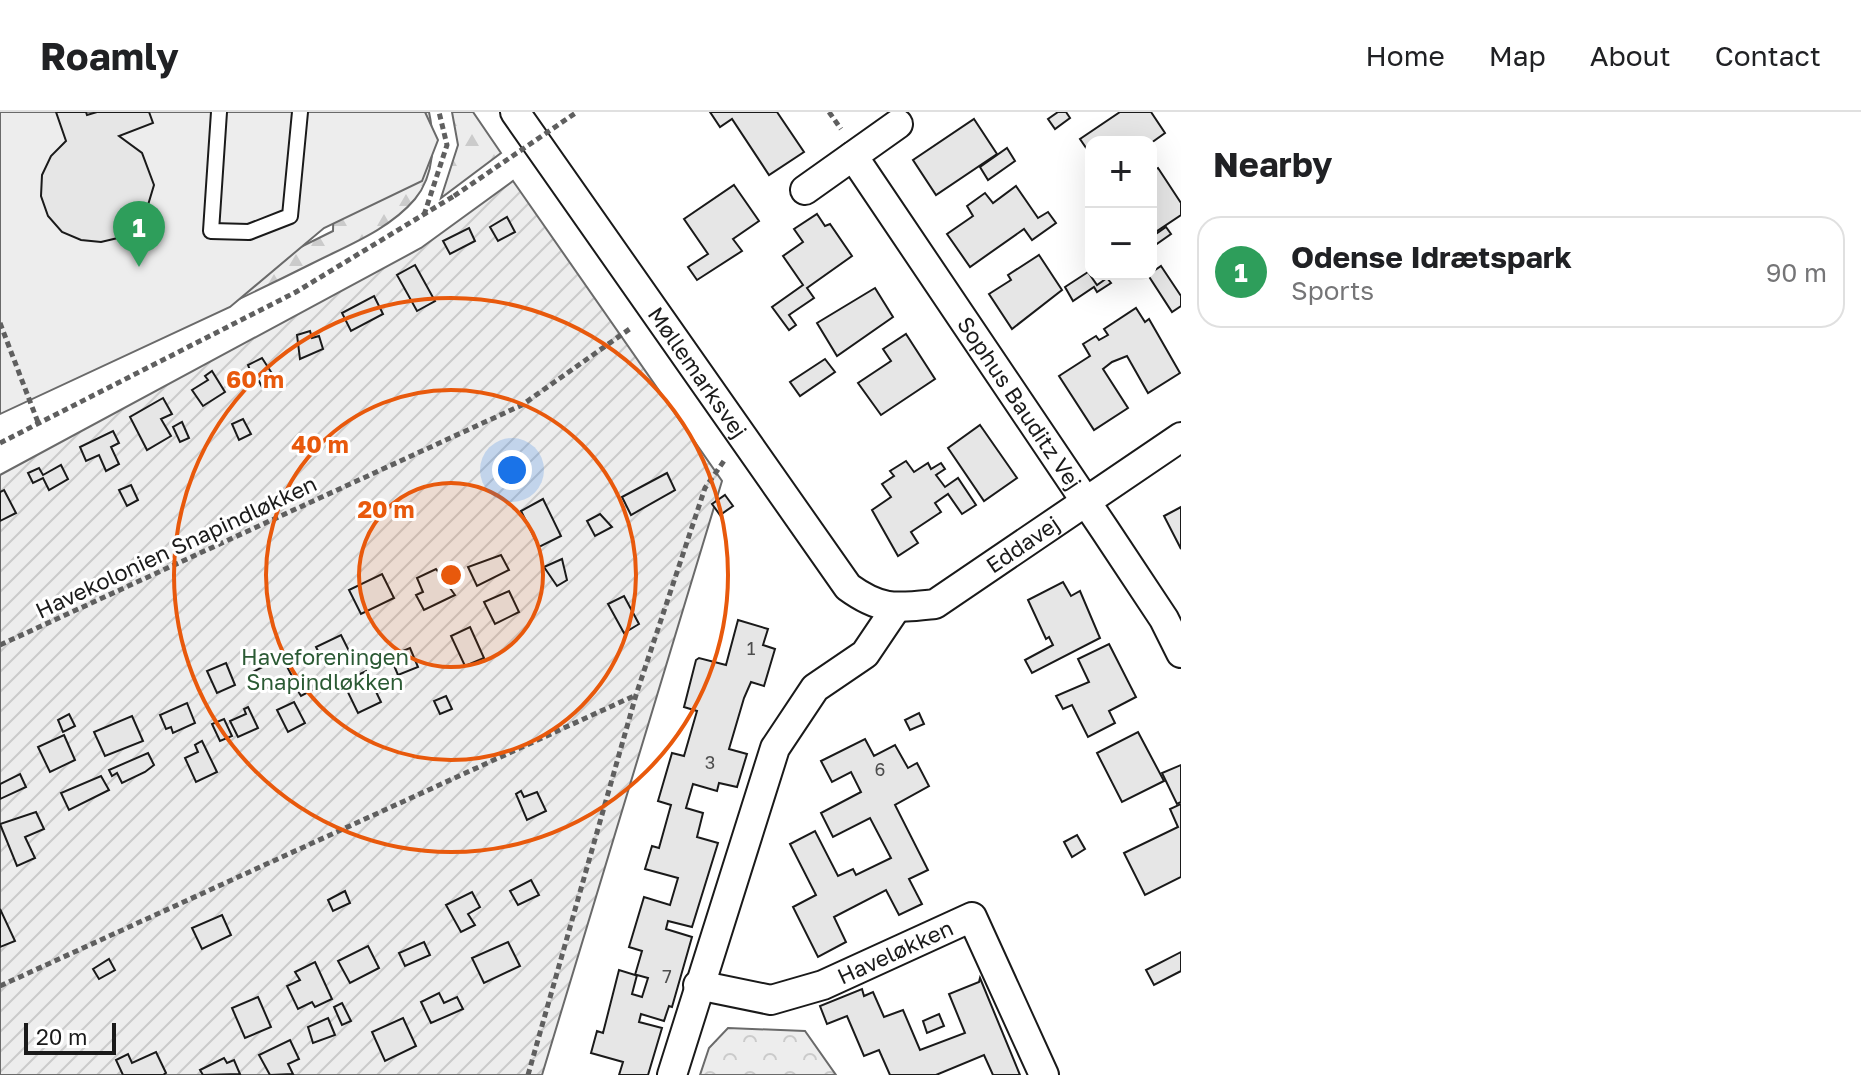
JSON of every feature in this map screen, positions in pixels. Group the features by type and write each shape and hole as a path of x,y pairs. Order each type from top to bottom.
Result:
{"street":[{"name":"Møllemarksvej","path":"515,112 848,587 871,604 896,608"},
{"path":"805,190 898,124"},
{"name":"Sophus Bauditz Vej","path":"853,156 1164,619 1181,653"},
{"name":"Eddavej","path":"896,608 935,604 1181,437"},
{"path":"672,1075 775,748 815,688 865,654 896,608"},
{"name":"Haveløkken","path":"698,985 771,1000 823,985 972,917 1044,1075"}],"lane":[{"path":"219,112 211,231 249,232 290,216 300,112"}],"path":[{"path":"424,215 447,145 439,112"},
{"path":"0,443 296,292 454,196 577,112"},
{"name":"Havekolonien Snapindløkken","path":"0,645 522,405 655,311"},
{"path":"0,323 39,425"},
{"path":"528,1075 636,695 705,488 743,434"},
{"path":"0,986 636,695"}],"green space":[{"path":"336,112 429,112 432,134 430,168 422,190 405,210 352,244 73,376 222,286 333,231"},
{"path":"452,112 473,112 501,153 441,198 458,145"},
{"name":"Haveforeningen Snapindløkken","path":"513,181 722,481 542,1075 0,1075 0,475 421,248"},
{"path":"728,1028 805,1031 836,1075 700,1075 709,1048"}],"shaded area":[{"path":"0,112 425,112 438,140 422,181 324,228 230,307 0,414"}],"building":[{"path":"56,112 86,112 87,115 97,112 149,112 153,123 119,136 142,153 154,185 145,215 122,237 101,242 81,240 62,232 48,216 41,196 42,175 51,156 66,141"},
{"path":"710,112 777,112 804,152 769,175 732,119 720,127"},
{"path":"1058,112 1066,112 1070,118 1055,129 1048,119"},
{"path":"1120,112 1151,112 1165,133 1157,139 1157,136 1085,136 1085,146 1080,139"},
{"path":"974,119 997,154 936,195 913,160"},
{"path":"1007,148 1015,161 988,180 980,167"},
{"path":"1157,169 1181,203 1181,215 1157,231 1157,208"},
{"path":"734,185 759,221 733,239 742,251 697,280 688,267 708,254 684,219"},
{"path":"1016,186 1038,218 1048,212 1056,223 1032,240 1024,229 970,267 947,234 973,216 967,206 985,193 993,203"},
{"path":"817,214 825,226 830,224 852,256 807,288 814,298 789,315 796,325 789,330 772,307 803,285 783,256 803,242 794,229"},
{"path":"507,217 515,232 498,241 490,227"},
{"path":"1166,227 1171,234 1157,244 1157,233"},
{"path":"469,228 475,241 450,254 443,241"},
{"path":"1039,255 1062,290 1012,329 989,294 1011,280 1008,275"},
{"path":"415,265 435,301 417,311 397,275"},
{"path":"1161,266 1181,296 1181,306 1172,312 1151,280 1157,280 1157,269"},
{"path":"1085,274 1085,280 1094,280 1097,285 1104,280 1111,283 1097,292 1094,287 1073,301 1065,287"},
{"path":"875,288 893,317 837,356 817,323"},
{"path":"374,296 383,314 351,331 342,313"},
{"path":"1136,308 1145,322 1149,319 1180,373 1148,393 1127,356 1112,362 1103,369 1128,408 1094,430 1059,376 1090,356 1083,344 1096,336 1099,340 1108,335 1104,329"},
{"path":"310,331 312,338 319,336 323,349 300,359 297,335"},
{"path":"906,334 935,379 881,415 858,383 891,361 883,349"},
{"path":"262,358 273,375 269,377 271,382 262,387 259,381 255,383 248,365"},
{"path":"825,359 835,372 800,396 790,382"},
{"path":"212,371 225,392 203,406 192,390 208,380 205,376"},
{"path":"163,398 172,414 161,419 171,436 147,450 130,417"},
{"path":"243,419 251,434 239,440 232,424"},
{"path":"182,422 189,438 180,442 173,427"},
{"path":"980,425 1017,478 984,501 948,448"},
{"path":"113,431 119,443 111,447 119,464 106,471 99,455 86,461 80,447"},
{"path":"906,461 914,472 928,463 931,469 941,463 945,469 936,475 945,487 958,478 976,505 962,514 948,494 935,503 941,512 911,532 918,543 898,556 872,510 891,497 882,484 894,476 890,471"},
{"path":"61,465 68,479 49,490 43,478 33,483 28,473 39,468 43,475"},
{"path":"667,473 675,490 631,515 622,497"},
{"path":"131,485 138,500 127,506 119,490"},
{"path":"4,490 16,513 0,521 0,492"},
{"path":"725,495 733,506 720,515 712,504"},
{"path":"543,499 561,536 539,547 521,511"},
{"path":"1181,507 1181,549 1164,516"},
{"path":"600,514 612,527 595,536 587,521"},
{"path":"501,555 509,570 477,586 468,567"},
{"path":"562,559 567,580 557,586 544,567"},
{"path":"436,569 455,595 424,610 416,595 423,592 417,578"},
{"path":"382,574 394,598 361,614 349,590"},
{"path":"1063,582 1071,596 1080,591 1100,638 1032,673 1025,660 1053,645 1049,637 1046,639 1028,600"},
{"path":"509,591 519,612 495,624 484,602"},
{"path":"624,596 639,624 624,633 608,604"},
{"path":"738,620 768,629 763,645 775,649 764,686 751,682 729,749 747,754 737,787 719,783 717,791 693,784 686,808 703,813 697,837 718,843 692,927 668,921 666,929 692,937 672,1007 669,1006 664,1021 641,1014 639,1022 662,1028 648,1075 619,1075 623,1062 591,1053 597,1031 603,1033 619,970 635,975 642,951 629,947 644,897 670,905 678,878 645,869 652,846 659,848 671,805 658,801 672,753 684,756 697,711 684,707 696,660 699,658 726,665","holes":["637,975 648,978 642,997 632,994"]},
{"path":"470,627 484,658 465,666 451,636"},
{"path":"341,635 350,653 325,665 316,647"},
{"path":"1109,644 1136,697 1109,711 1115,723 1088,737 1072,705 1063,709 1056,696 1089,682 1078,659"},
{"path":"410,648 418,667 398,675 390,656"},
{"path":"282,657 293,678 262,690 253,672"},
{"path":"226,663 235,685 217,693 207,671"},
{"path":"366,671 381,702 358,713 343,682"},
{"path":"308,679 314,689 301,696 295,686"},
{"path":"446,696 452,709 440,714 434,701"},
{"path":"294,702 305,723 288,732 277,710"},
{"path":"187,703 195,723 173,733 171,727 166,729 160,715"},
{"path":"248,707 258,728 238,737 230,721 246,714 244,709"},
{"path":"919,713 924,724 910,730 905,720"},
{"path":"69,714 75,726 63,732 58,720"},
{"path":"132,716 143,741 105,756 94,732"},
{"path":"224,719 232,736 220,741 212,724"},
{"path":"1138,732 1164,781 1122,802 1097,753"},
{"path":"64,735 75,760 50,772 38,747"},
{"path":"865,739 874,756 895,745 908,768 917,763 929,786 895,805 928,870 909,879 922,904 899,915 886,890 834,917 846,942 818,957 793,907 816,895 790,844 815,831 838,876 853,869 856,875 891,858 870,818 833,837 821,813 861,792 851,772 832,782 821,761"},
{"path":"202,741 217,772 196,782 185,758 198,752 195,745"},
{"path":"148,753 154,765 145,772 122,783 117,773 112,776 109,770"},
{"path":"1181,765 1181,802 1177,804 1162,773"},
{"path":"20,774 26,787 0,799 0,784"},
{"path":"101,776 109,790 69,810 61,793"},
{"path":"521,791 524,797 537,792 546,811 527,820 516,794"},
{"path":"1181,804 1181,877 1145,895 1124,853 1178,827 1170,809"},
{"path":"36,812 44,829 25,837 35,858 17,866 0,824"},
{"path":"1077,835 1085,849 1072,857 1064,842"},
{"path":"531,880 539,895 518,905 510,891"},
{"path":"345,891 350,903 333,911 328,900"},
{"path":"472,892 480,907 468,914 475,925 461,932 446,905"},
{"path":"0,909 15,941 0,947"},
{"path":"222,915 231,935 202,949 192,928"},
{"path":"424,942 430,955 405,966 399,953"},
{"path":"508,942 520,966 484,983 472,958"},
{"path":"368,946 379,968 350,983 338,961"},
{"path":"1181,952 1181,971 1154,985 1146,970"},
{"path":"109,959 115,970 99,979 93,969"},
{"path":"315,962 332,999 315,1007 312,1002 298,1009 287,986 300,980 295,972"},
{"path":"980,978 1020,1075 993,1075 984,1055 936,1075 890,1075 879,1050 864,1056 847,1016 827,1024 820,1006 862,989 864,996 873,992 884,1017 903,1010 920,1050 965,1033 949,994 979,982"},
{"path":"439,993 444,1003 457,997 463,1009 431,1023 421,1002"},
{"path":"258,997 271,1027 245,1038 232,1008"},
{"path":"342,1003 351,1021 342,1025 334,1007"},
{"path":"939,1014 944,1026 927,1033 923,1021"},
{"path":"328,1018 335,1035 313,1043 308,1027"},
{"path":"403,1018 416,1046 385,1061 372,1032"},
{"path":"290,1040 299,1059 288,1064 293,1074 270,1075 259,1055"},
{"path":"156,1052 166,1073 163,1075 123,1075 116,1060 128,1054 132,1063"},
{"path":"224,1058 227,1063 234,1060 240,1074 203,1075 200,1070"}],"place":[{"name":"Odense Idrætspark","path":"139,267"}]}
